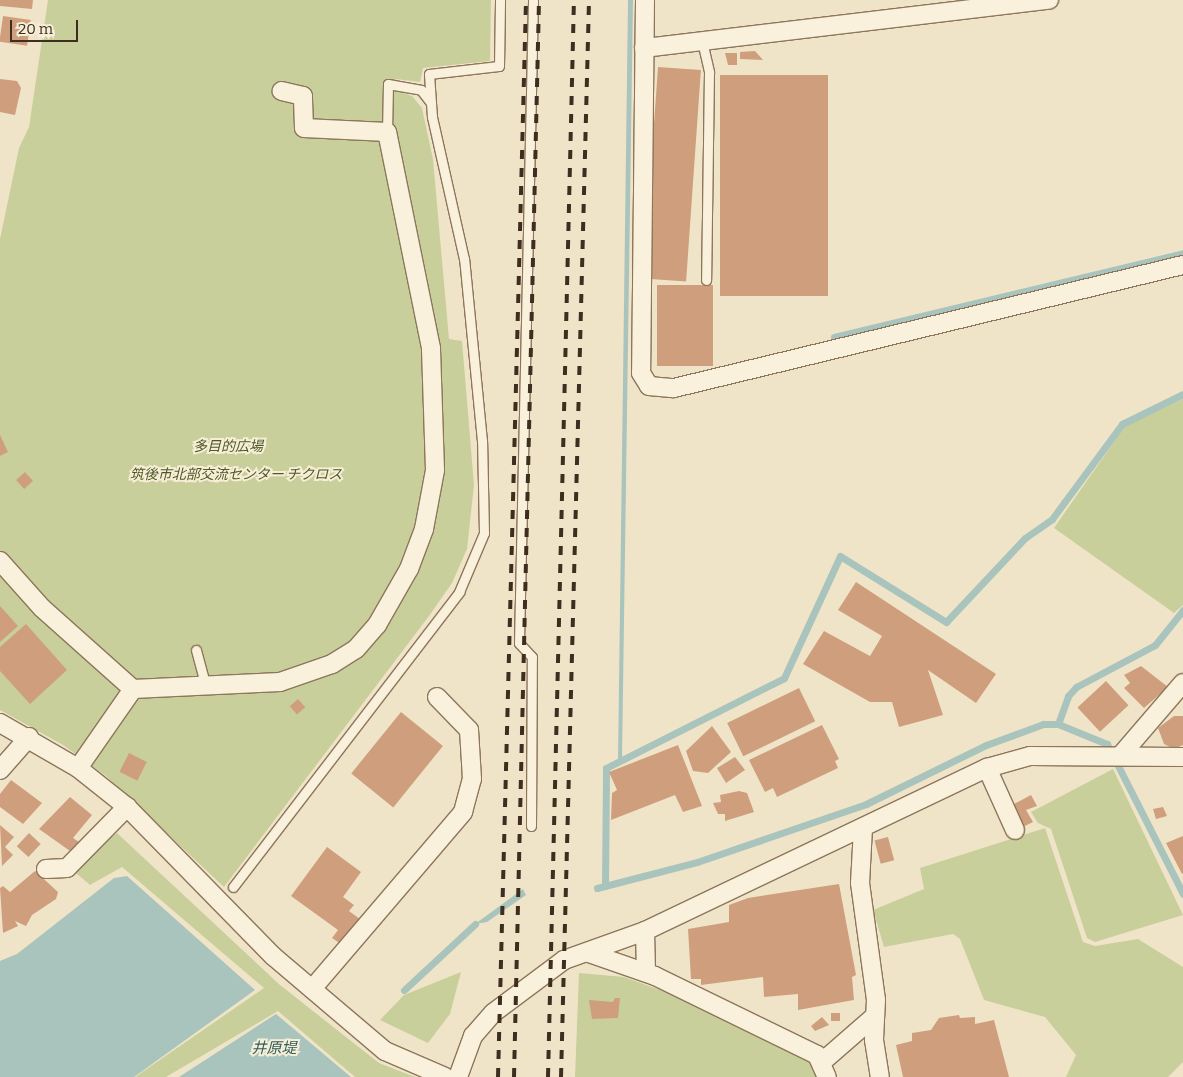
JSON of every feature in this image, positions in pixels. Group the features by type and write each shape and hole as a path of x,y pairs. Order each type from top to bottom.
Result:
{"street":[{"path":"644,0 641,373 649,386 674,388 1183,265"},
{"path":"644,48 1049,0"},
{"path":"0,561 42,608 133,688 205,683 253,684 304,677 356,649 396,596 424,529 435,470 431,348 387,132 304,128 303,96 282,91"},
{"path":"1121,755 1183,683"},
{"path":"78,768 133,688"},
{"path":"312,989 463,812 472,779 469,730 437,697"},
{"path":"0,723 78,768 127,807 273,956 385,1051 445,1077"},
{"path":"0,770 29,738"},
{"path":"458,1077 473,1036 493,1013 550,968 645,931 987,768 1030,756 1121,755 1183,757"},
{"path":"987,768 1015,830"},
{"path":"46,869 67,868 127,807"},
{"path":"862,828 860,883 880,1077"},
{"path":"645,931 646,972"},
{"path":"589,953 646,972 817,1055 824,1070 875,1016"}],"lane":[{"path":"233,887 459,592 484,533 482,442 464,260 431,103 429,74 499,66 500,0"},
{"path":"531,826 532,657 519,643 533,0"},
{"path":"702,41 709,72 706,280"},
{"path":"387,132 388,84 421,90 431,103"},
{"path":"196,650 205,683"}],"green space":[{"name":"筑後市北部交流センター チクロス","path":"48,0 491,0 490,61 423,68 420,82 396,79 395,90 412,96 422,108 433,159 449,339 462,341 474,485 467,549 452,583 429,616 224,887 106,776 63,745 0,710 0,239 19,148 29,127"},
{"path":"1183,399 1183,605 1174,613 1054,528 1125,426"},
{"path":"1113,769 1183,915 1095,942 1087,938 1051,829 1038,823 1031,812"},
{"path":"1045,828 1083,942 1095,946 1138,939 1183,967 1183,1062 1168,1077 1066,1077 1076,1055 1045,1017 984,1000 960,939 953,934 884,947 873,910 924,889 920,868"},
{"path":"117,833 280,985 379,1063 415,1077 355,1077 278,1011 166,1077 135,1077 264,988 122,867 90,885 71,869"},
{"path":"461,972 450,1014 428,1043 380,1020 404,995"},
{"path":"579,973 624,977 666,992 811,1059 819,1077 575,1077"}],"water":[{"path":"628,0 633,0 622,759 618,760"},
{"path":"127,876 255,990 134,1077 0,1077 0,961 17,954 114,878"},
{"path":"523,889 526,895 487,922 475,924"},
{"name":"井原堤","path":"276,1014 351,1077 179,1077"}],"building":[{"path":"0,0 33,0 32,9 0,6"},
{"path":"3,16 31,20 27,46 0,42"},
{"path":"755,51 763,60 740,59 740,52"},
{"path":"725,53 737,53 737,65 728,65"},
{"path":"658,67 701,70 686,281 643,278"},
{"path":"720,75 828,75 828,296 720,296"},
{"path":"0,79 17,81 21,88 15,115 0,112"},
{"path":"657,285 713,285 713,366 657,366"},
{"path":"0,435 8,452 0,456"},
{"path":"25,472 33,481 24,489 16,480"},
{"path":"856,582 996,674 976,703 928,670 943,715 899,727 892,702 870,702 803,664 824,631 870,656 882,636 838,610"},
{"path":"0,606 18,626 0,642"},
{"path":"26,624 67,670 30,704 0,671 0,647"},
{"path":"1141,666 1168,687 1144,708 1124,688 1130,683 1124,675"},
{"path":"1106,681 1129,705 1100,732 1077,708"},
{"path":"799,688 815,721 743,756 727,723"},
{"path":"298,699 305,707 297,715 290,706"},
{"path":"401,712 443,746 393,807 351,773"},
{"path":"1174,716 1183,716 1183,745 1174,749 1164,744 1158,728"},
{"path":"822,725 839,759 835,761 838,768 777,797 773,788 765,792 749,760"},
{"path":"712,726 731,752 708,773 693,771 686,751"},
{"path":"678,745 702,806 683,812 675,795 611,820 612,793 617,790 609,772"},
{"path":"129,753 147,762 137,781 119,772"},
{"path":"735,757 745,770 726,783 717,768"},
{"path":"11,780 42,803 23,824 0,807 0,794"},
{"path":"739,791 747,793 754,812 725,821 725,814 718,814 713,803 721,802 720,795"},
{"path":"1031,795 1037,806 1026,810 1033,822 1023,827 1012,805"},
{"path":"70,797 92,815 73,838 79,842 70,851 39,829"},
{"path":"1163,807 1167,816 1156,819 1153,809"},
{"path":"0,825 14,837 5,847 13,855 2,866"},
{"path":"29,833 41,844 28,857 17,846"},
{"path":"1183,836 1183,873 1182,874 1166,843"},
{"path":"888,837 894,860 881,864 874,841"},
{"path":"327,847 361,872 343,897 354,905 349,911 360,919 341,944 332,938 338,930 291,896"},
{"path":"35,871 58,892 56,899 32,915 26,926 15,921 18,926 3,933 0,888 3,886 10,892"},
{"path":"839,884 856,975 852,977 854,1000 798,1010 798,994 764,997 763,977 701,985 701,979 691,979 688,929 729,922 729,905 748,898"},
{"path":"615,998 620,998 618,1018 592,1019 589,1000 613,1002"},
{"path":"831,1013 840,1013 840,1021 831,1021"},
{"path":"959,1015 960,1018 975,1017 975,1024 994,1020 1009,1077 903,1077 896,1045 912,1041 912,1033 931,1030 939,1018"},
{"path":"822,1017 829,1025 815,1031 811,1026"}],"waterway":[{"path":"834,337 1183,253"},
{"path":"605,886 606,768 784,678 840,556 946,622 1025,538 1052,519 1122,424 1183,394"},
{"path":"1058,724 1068,696 1076,687 1155,645 1183,610"},
{"path":"597,888 697,862 866,804 986,745 1043,724 1058,724 1107,744 1183,894"},
{"path":"404,990 475,924"}],"railway":[{"path":"498,1077 526,0"},
{"path":"514,1077 539,0"},
{"path":"548,1077 574,0"},
{"path":"561,1077 589,0"}],"park label":[{"name":"多目的広場","path":"228,447"}]}
